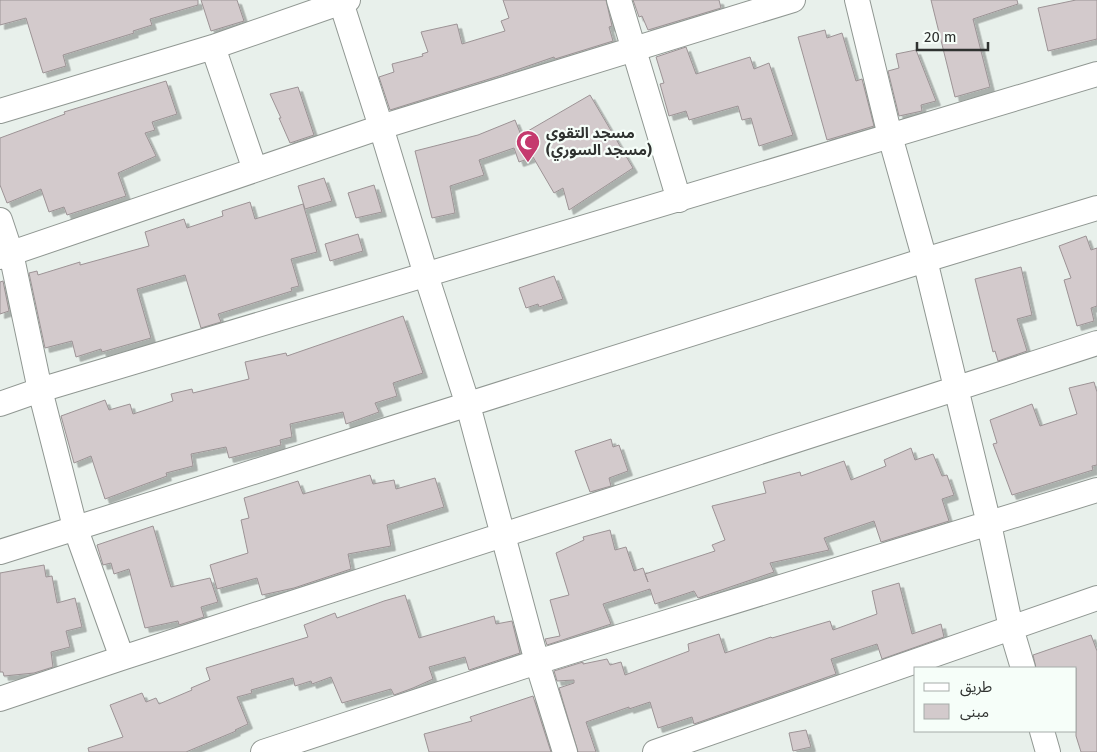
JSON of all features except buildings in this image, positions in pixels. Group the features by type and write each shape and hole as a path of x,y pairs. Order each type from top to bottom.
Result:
{"street":[{"path":"619,0 679,200"},
{"path":"6,255 381,127 793,0"},
{"path":"857,0 890,136 925,260 989,524 1011,628 1023,667"},
{"path":"0,111 213,47 345,1 426,275 468,405 537,662 564,752"},
{"path":"213,47 255,170"},
{"path":"0,404 40,390 1097,74"},
{"path":"0,552 925,260 1097,208"},
{"path":"0,220 6,255 75,527 122,658"},
{"path":"0,699 1097,343"},
{"path":"263,752 537,662 1097,490"},
{"path":"654,752 1097,598"},
{"path":"1042,732 1048,752"}],"place":[{"name":"مسجد التقوى (مسجد السوري)","path":"528,163"}]}
